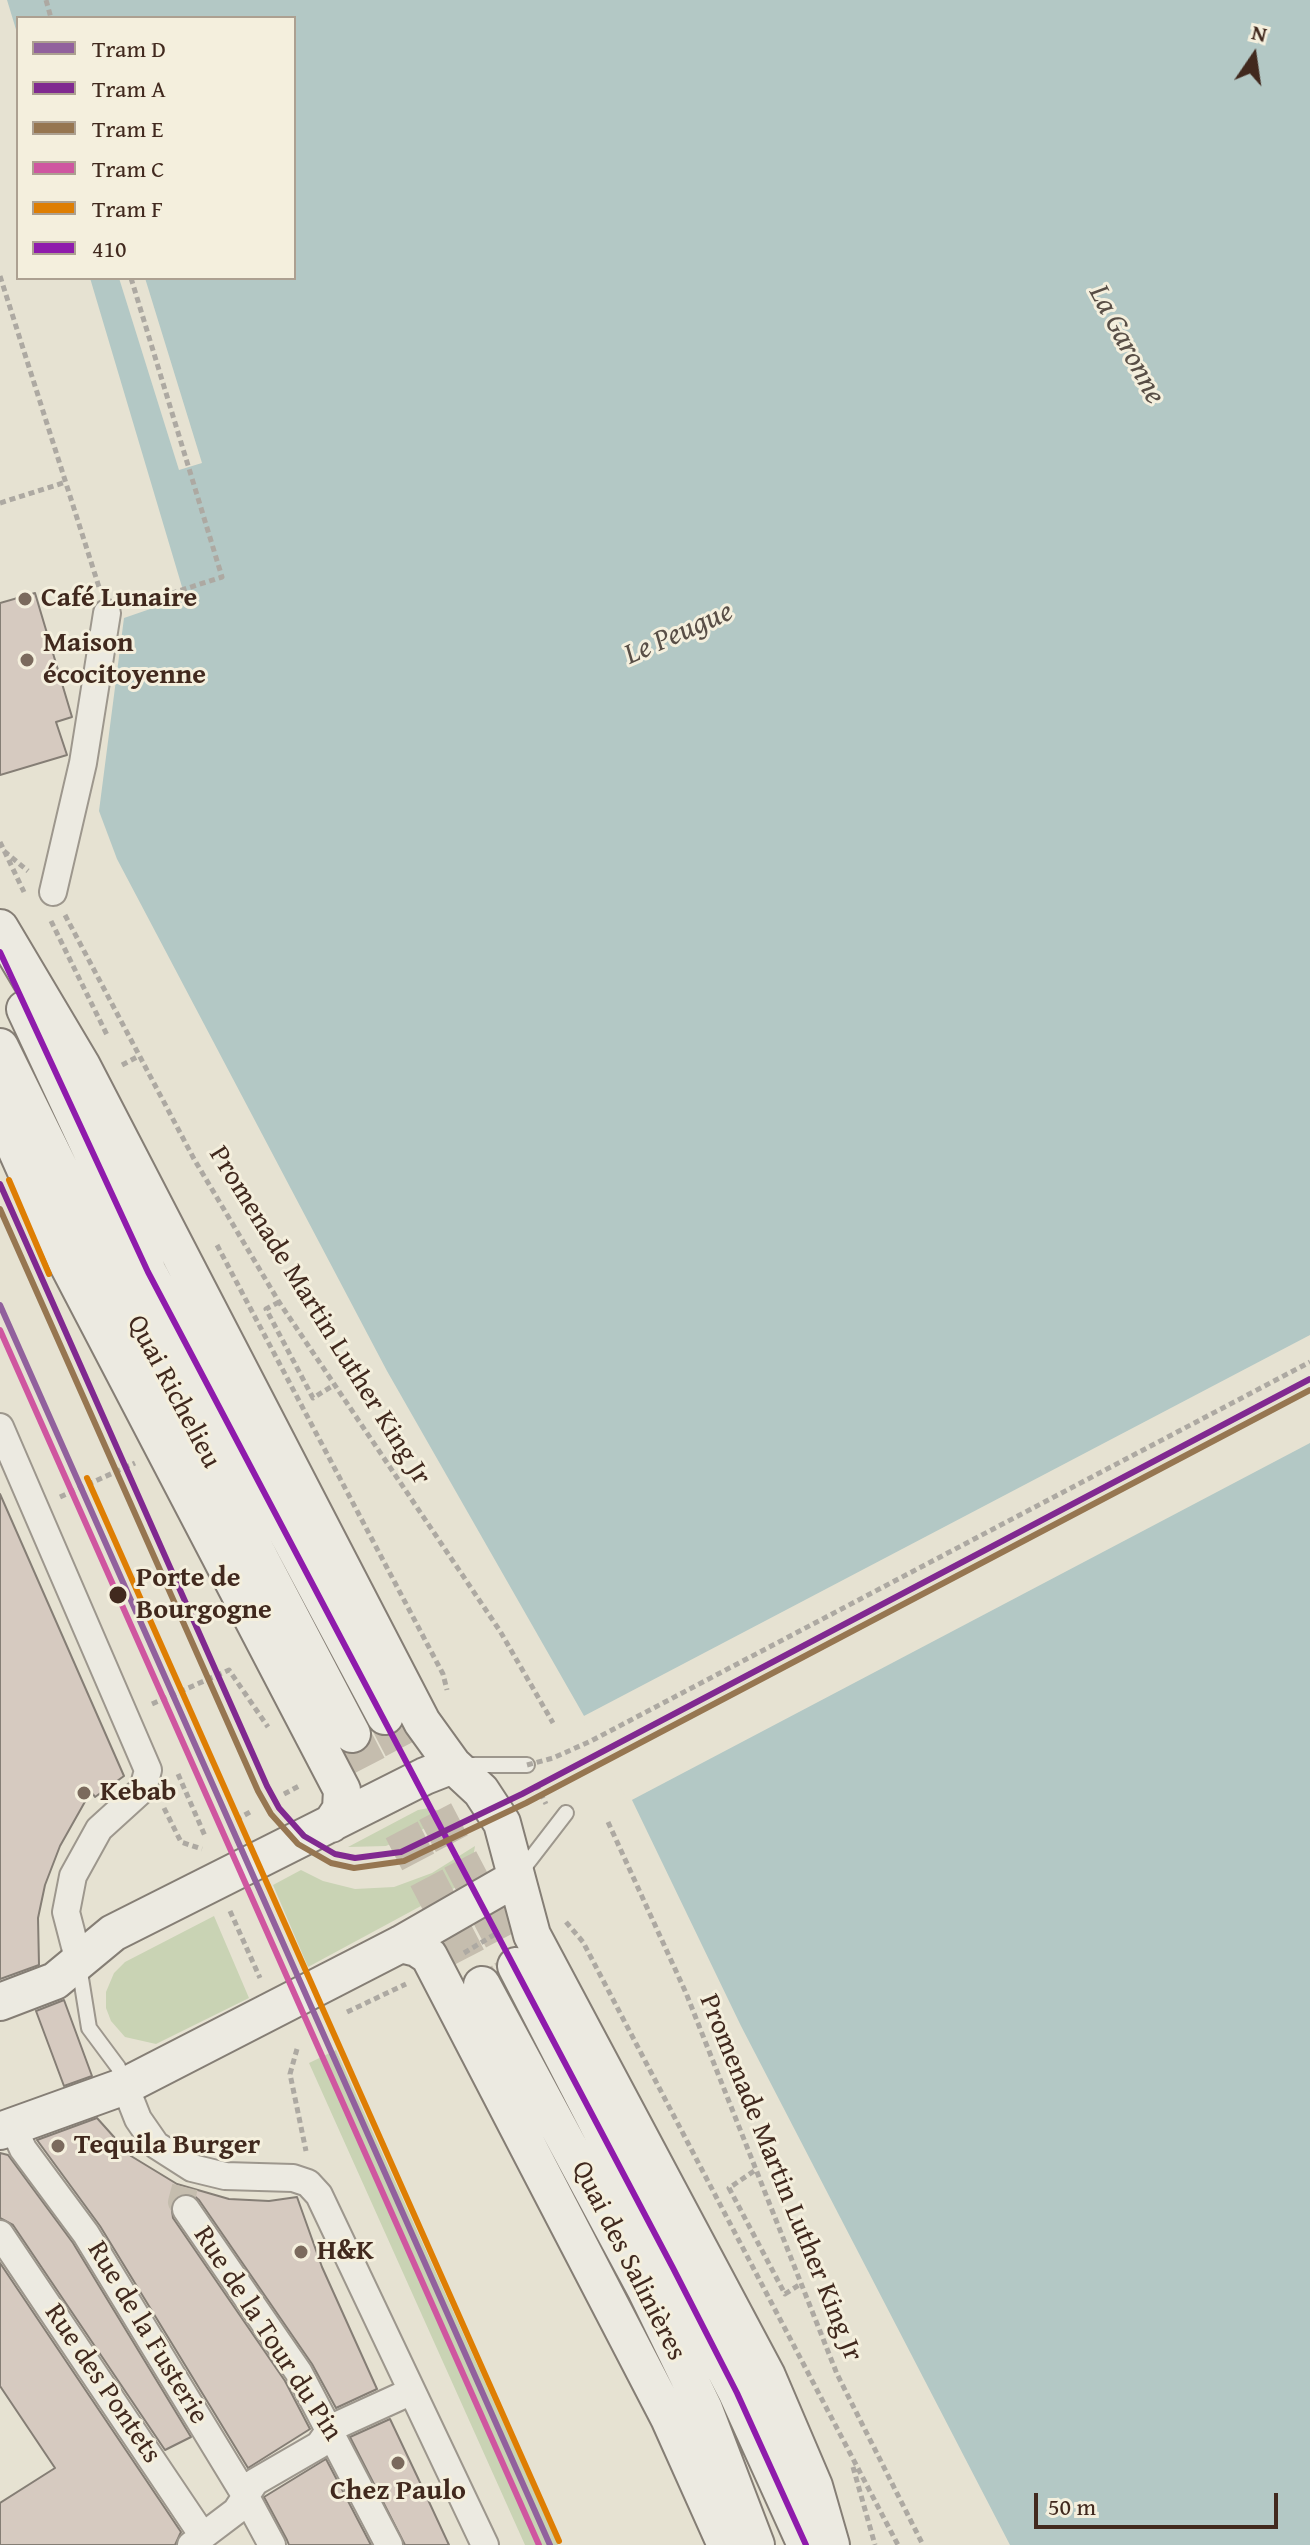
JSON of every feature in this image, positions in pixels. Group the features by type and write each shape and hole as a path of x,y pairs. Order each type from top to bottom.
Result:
{"main road":[{"path":"0,928 82,1066 422,1722 453,1765 494,1807 502,1823 532,1935 767,2376 814,2486 831,2545"},
{"name":"Quai Richelieu","path":"0,952 148,1272 385,1716"},
{"name":"Quai Richelieu","path":"0,1047 122,1295 352,1734"},
{"path":"0,1101 16,1149 67,1263 342,1790 341,1809 331,1824"},
{"path":"0,2002 55,1981 113,1933 453,1765"},
{"path":"7,2129 125,2086 401,1944 516,1878"},
{"path":"401,1944 417,1948 429,1956 669,2418 726,2545"},
{"name":"Quai des Salinières","path":"516,1966 737,2393 806,2545"},
{"name":"Quai des Salinières","path":"482,1985 646,2290 704,2409 756,2545"}],"street":[{"path":"53,892 83,763 107,613"},
{"path":"0,1427 161,1767 143,1789 99,1829 73,1876 66,1912 79,1962"},
{"path":"125,2086 138,2119 187,2188 225,2176 293,2178 308,2174 485,2545"},
{"name":"Rue de la Fusterie","path":"7,2129 86,2234 245,2495 272,2545"},
{"name":"Rue de la Tour du Pin","path":"187,2188 331,2428 389,2545"},
{"name":"Rue des Pontets","path":"0,2234 197,2540"},
{"path":"197,2540 236,2511 255,2482 319,2445 331,2428 410,2392"}],"lane":[{"path":"453,1765 527,1765"},
{"path":"516,1878 566,1813"},
{"path":"79,1962 89,2028 118,2067 125,2086"}],"path":[{"path":"0,276 107,613 222,577 132,280"},
{"path":"0,503 66,482"},
{"name":"Promenade Martin Luther King Jr","path":"0,842 4,851 53,892 194,1159 279,1302 500,1631 553,1723"},
{"path":"53,892 51,922 127,1076"},
{"path":"122,1065 139,1056"},
{"path":"212,1236 443,1674 448,1696"},
{"path":"279,1302 266,1309 313,1398 334,1385"},
{"path":"279,1362 291,1356"},
{"path":"556,1825 527,1765 553,1758 591,1741 1310,1362"},
{"path":"58,1498 134,1464"},
{"path":"149,1706 229,1670 271,1733"},
{"path":"161,1767 205,1836"},
{"path":"297,1770 305,1783"},
{"path":"236,1820 250,1812"},
{"name":"Promenade Martin Luther King Jr","path":"608,1822 686,1993 799,2285 837,2374 923,2545"},
{"path":"181,1842 202,1849"},
{"path":"228,1906 266,1990"},
{"path":"563,1919 583,1942 898,2545"},
{"path":"453,1959 504,1927"},
{"path":"297,2049 290,2074 308,2174"},
{"path":"754,2171 729,2188 785,2294 799,2285"},
{"path":"746,2253 759,2245"},
{"path":"850,2454 875,2545"}],"green space":[{"path":"429,1808 454,1815 386,1846 348,1847 418,1810"},
{"path":"475,1846 471,1871 458,1886 308,1967 273,1885 301,1870 323,1881 355,1889 394,1887 432,1873"},
{"path":"214,1916 249,1998 156,2044 125,2037 111,2021 106,2008 106,1992 114,1973 125,1962"},
{"path":"336,2050 558,2545 525,2545 309,2063"}],"water":[{"path":"7,0 1310,0 1310,2545 1010,2545 741,2026 632,1800 387,1371 117,859 99,811 124,618 185,597 91,280 296,280 296,16 16,16 16,29"}],"pier":[{"path":"120,280 146,280 202,463 179,470"},
{"path":"1310,1335 1310,1443 628,1802 582,1717"}],"building":[{"name":"Maison écocitoyenne","path":"35,593 72,717 56,722 67,755 0,775 0,603"},
{"path":"0,1494 124,1776 95,1797 91,1791 60,1846 45,1885 38,1918 39,1965 0,1979"},
{"path":"64,2000 92,2076 64,2086 36,2011"},
{"path":"97,2118 131,2156 177,2184 229,2199 269,2201 297,2197 322,2267 377,2389 336,2408 312,2364 199,2200 192,2194 178,2195 171,2203 173,2218 285,2381 310,2429 248,2468 100,2226 37,2140"},
{"path":"0,2153 8,2155 73,2243 191,2437 165,2450 13,2225 0,2218"},
{"path":"0,2263 181,2532 175,2545 0,2545 0,2503 55,2468 0,2386"},
{"path":"390,2419 449,2545 405,2545 350,2437"},
{"path":"326,2459 371,2545 289,2545 264,2497"}],"tunnel":[{"path":"385,1716 516,1966"},
{"path":"352,1734 482,1985"},
{"path":"185,2187 181,2202 186,2209"}],"tram line":[{"name":"F","path":"9,1180 49,1274"},
{"name":"A","path":"0,1184 267,1786 279,1808 304,1836 335,1854 355,1858 401,1852 522,1794 1310,1379"},
{"name":"E","path":"0,1209 258,1791 271,1814 298,1844 331,1863 354,1868 404,1861 526,1803 1310,1390"},
{"name":"D","path":"0,1305 550,2545"},
{"name":"C","path":"0,1330 539,2545"},
{"name":"F","path":"87,1478 559,2541"}],"transit line":[{"name":"410","path":"0,952 148,1272 673,2268 737,2393 806,2545"}],"place":[{"name":"Café Lunaire","path":"25,599"},
{"name":"Maison écocitoyenne","path":"27,660"},
{"name":"Porte de Bourgogne","path":"118,1595"},
{"name":"Kebab","path":"84,1793"},
{"name":"Tequila Burger","path":"58,2146"},
{"name":"H&K","path":"301,2252"},
{"name":"Chez Paulo","path":"398,2463"}],"water label":[{"name":"La Garonne","path":"1126,345"},
{"name":"Le Peugue","path":"679,634"}]}
